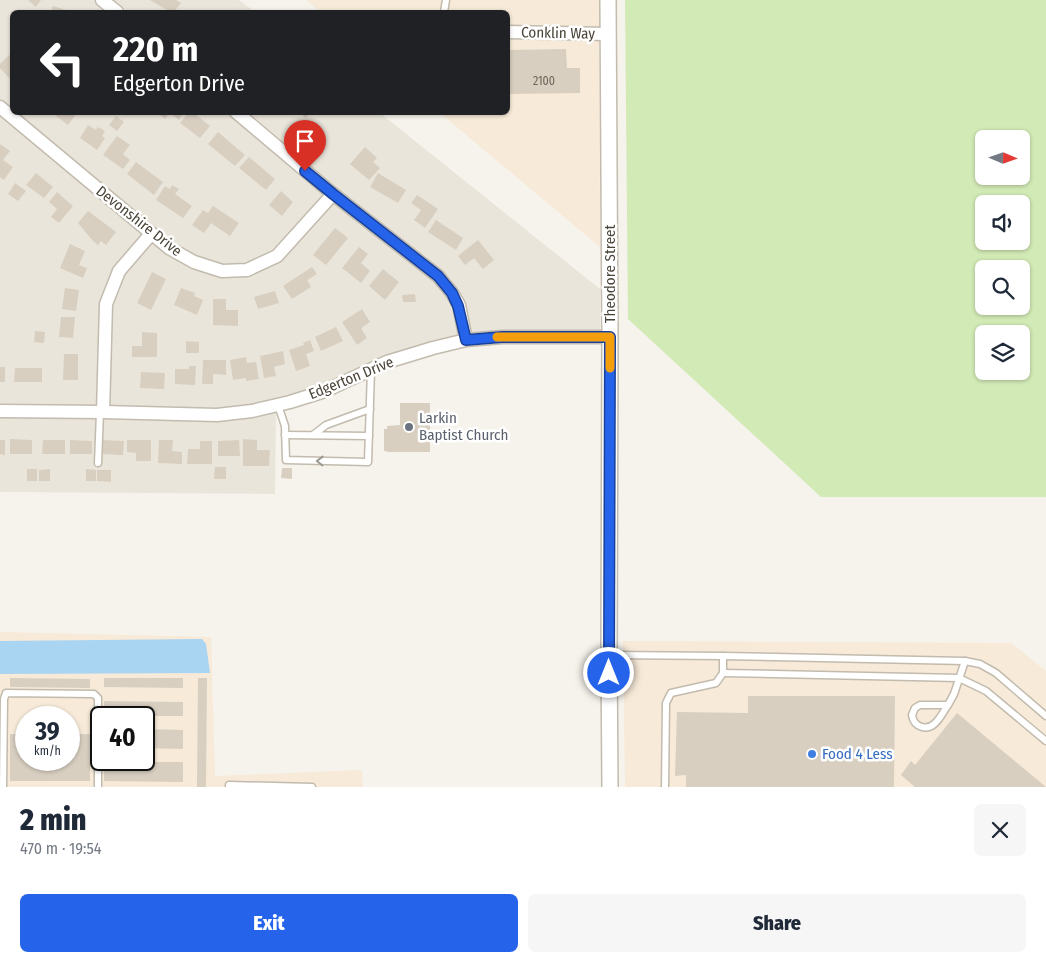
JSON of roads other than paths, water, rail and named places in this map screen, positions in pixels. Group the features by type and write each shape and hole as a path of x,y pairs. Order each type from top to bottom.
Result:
{"street":[{"path":"102,0 114,10"},
{"name":"Theodore Street","path":"608,0 610,787"},
{"name":"Conklin Way","path":"510,32 608,34"},
{"name":"Devonshire Drive","path":"0,108 169,248 194,262 222,271 247,270 277,256 333,194"},
{"path":"240,115 333,194 438,276 452,293 458,306 466,340"},
{"path":"101,412 106,304 119,271 152,234"},
{"name":"Edgerton Drive","path":"0,411 217,415 278,405 325,391 387,362 466,340 502,337 610,337"}],"lane":[{"path":"278,405 285,426 286,460 368,462 371,370"},
{"path":"312,436 326,426 370,409"},
{"path":"98,463 101,412"},
{"path":"285,435 369,436"},
{"path":"609,654 965,661 980,664 996,673 1046,716"},
{"path":"665,787 666,703 671,694 716,683 723,673 722,656"},
{"path":"948,704 920,705 915,708 912,715 914,722 924,728 936,723 948,704 954,694 965,661"},
{"path":"723,673 960,678 986,691 1046,741"},
{"path":"3,787 4,699 6,693 94,694 98,698 98,787"},
{"path":"229,787 229,785 312,787"}],"water":[{"path":"202,639 206,644 210,673 0,674 0,641"}],"place":[{"name":"Larkin Baptist Church","path":"409,427"},
{"name":"Food 4 Less","path":"812,754"}]}
